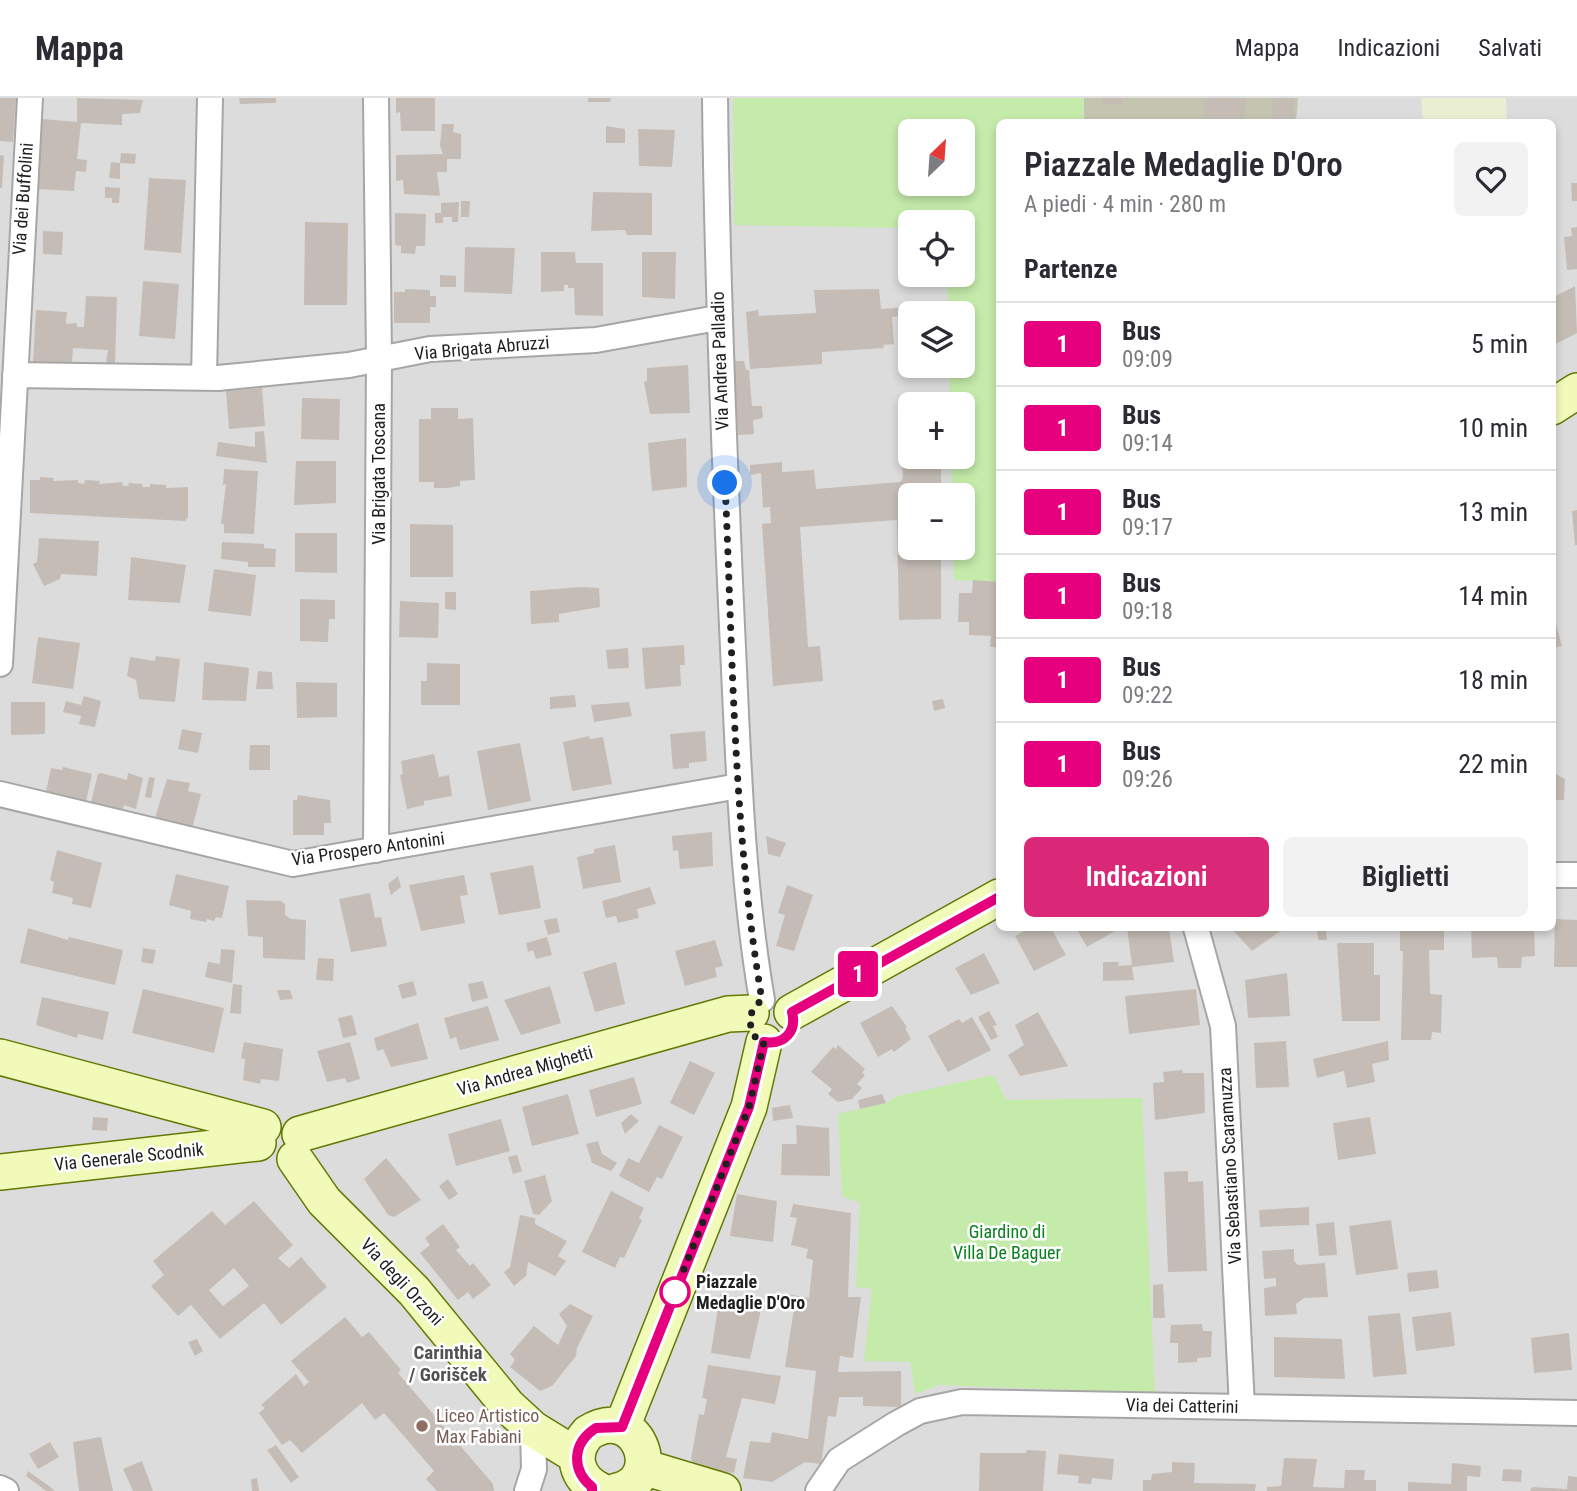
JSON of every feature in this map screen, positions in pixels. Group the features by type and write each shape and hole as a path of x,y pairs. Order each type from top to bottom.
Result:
{"main road":[{"path":"1556,404 1577,391"},
{"path":"622,1427 749,1107 767,1017 996,899"},
{"name":"Via Andrea Mighetti","path":"298,1146 728,1014 767,1017"},
{"path":"0,1056 148,1096 260,1135 264,1159 272,1163 289,1163 298,1146"},
{"path":"140,1156 153,1140 158,1128 157,1112 148,1096"},
{"name":"Via Generale Scodnik","path":"0,1172 140,1156 260,1135"},
{"name":"Via degli Orzoni","path":"298,1146 324,1201 414,1291 508,1406 533,1429 576,1456"},
{"path":"614,1484 644,1457 637,1439 622,1427 604,1425 588,1433 576,1456 580,1474 614,1484 699,1489"}],"street":[{"name":"Via dei Buffolini","path":"0,664 17,299 30,98"},
{"path":"204,377 210,98"},
{"name":"Via Brigata Toscana","path":"376,98 379,359 376,850"},
{"name":"Via Andrea Palladio","path":"715,98 717,317 739,786 754,953 767,1017"},
{"path":"0,273 17,299"},
{"name":"Via Brigata Abruzzi","path":"15,375 204,377 349,365 430,349 597,340 717,317"},
{"name":"Via Prospero Antonini","path":"0,794 293,864 739,786"},
{"path":"1556,875 1577,876"},
{"name":"Via Sebastiano Scaramuzza","path":"1197,931 1223,1026 1242,1407"},
{"name":"Via dei Catterini","path":"818,1491 839,1460 896,1423 920,1411 962,1402 1577,1413"},
{"path":"527,1491 534,1469 533,1429"},
{"path":"0,1488 6,1491"}],"shaded area":[{"path":"0,98 1577,98 1577,1491 0,1491"},
{"path":"1084,98 1298,98 1296,119 1084,119"},
{"path":"1421,98 1506,98 1507,119 1423,119"}],"green space":[{"path":"733,98 1084,98 1083,119 996,119 996,582 954,580 953,560 975,560 975,483 952,483 951,469 975,469 975,392 950,392 949,378 975,378 975,301 948,301 947,287 975,287 975,210 898,210 898,228 734,225"},
{"name":"Giardino di Villa De Baguer","path":"993,1075 1007,1100 1142,1098 1155,1393 939,1385 915,1394 910,1362 864,1361 872,1289 856,1287 860,1203 842,1196 838,1114 886,1103 898,1096"}],"building":[{"path":"0,98 16,98 13,142 0,141"},
{"path":"77,98 143,100 140,113 122,114 122,125 81,123 77,159 87,160 86,172 76,171 74,191 37,189 42,119 77,122"},
{"path":"239,98 276,98 276,103 240,104"},
{"path":"396,98 435,98 435,131 401,131 400,112 396,113"},
{"path":"588,98 611,98 610,102 588,102"},
{"path":"1102,98 1123,98 1123,104 1102,104"},
{"path":"1205,98 1246,98 1244,119 1203,119"},
{"path":"1273,98 1294,98 1293,119 1271,119"},
{"path":"442,124 454,124 453,132 461,134 461,159 447,159 447,172 437,172 440,196 404,194 403,180 396,181 396,155 443,154 440,146"},
{"path":"606,126 625,129 625,143 606,143"},
{"path":"638,129 675,130 672,167 639,166"},
{"path":"121,153 136,154 135,164 120,163"},
{"path":"0,155 4,156 2,188 0,188"},
{"path":"111,162 120,163 120,179 109,178"},
{"path":"149,178 186,180 181,253 144,250"},
{"path":"1571,183 1577,183 1577,201 1572,201"},
{"path":"105,187 120,188 119,203 112,203 112,198 105,198"},
{"path":"593,192 652,193 652,235 627,235 625,230 591,231"},
{"path":"461,201 470,201 469,217 461,217"},
{"path":"459,202 458,222 452,222 452,217 443,217 443,223 435,223 435,213 441,213 441,203"},
{"path":"395,213 426,214 425,246 416,246 415,254 401,253 401,246 395,245"},
{"path":"305,222 348,223 347,305 304,305"},
{"path":"1577,227 1577,269 1567,270 1564,237 1572,236 1571,228"},
{"path":"43,231 63,232 62,255 43,254"},
{"path":"465,247 515,248 512,294 464,292"},
{"path":"541,252 575,252 576,263 603,263 603,316 575,315 574,288 568,288 568,285 564,285 564,291 541,292"},
{"path":"642,252 676,252 675,299 642,297"},
{"path":"440,275 456,276 456,287 440,287"},
{"path":"143,281 179,284 175,339 139,336"},
{"path":"1575,286 1577,333 1556,344 1556,296"},
{"path":"405,289 430,290 430,296 436,296 436,307 430,307 430,323 394,323 394,292 405,292"},
{"path":"879,289 881,309 898,308 898,316 892,317 894,344 883,345 884,348 822,352 822,364 750,369 746,312 758,310 759,316 816,313 814,290"},
{"path":"86,296 117,297 115,363 106,363 108,350 73,348 72,363 63,363 63,370 48,370 48,362 33,362 36,310 67,312 66,324 77,323 77,327 84,327"},
{"path":"733,361 744,361 746,370 749,370 752,406 762,406 763,418 753,420 754,434 738,435"},
{"path":"688,365 690,413 650,414 644,382 647,381 647,368"},
{"path":"262,388 265,426 229,429 226,391"},
{"path":"302,398 340,399 339,440 301,439"},
{"path":"431,408 458,408 458,419 473,418 475,480 460,481 460,486 447,488 434,488 434,482 419,482 419,419 431,419"},
{"path":"264,431 267,463 216,456 218,442 255,447 255,432"},
{"path":"686,438 687,487 652,491 648,443"},
{"path":"296,461 336,461 336,503 294,505"},
{"path":"782,462 782,472 814,470 816,489 900,482 903,478 902,469 941,469 941,483 898,483 898,560 941,560 941,619 899,620 897,520 800,527 808,647 820,646 823,681 773,686 762,524 771,523 770,507 763,508 761,473 750,475 750,465"},
{"path":"224,469 258,471 254,534 224,533 224,524 221,524 226,484 223,485"},
{"path":"40,477 54,478 53,481 78,480 78,483 84,484 85,480 100,481 99,484 122,482 123,486 129,486 128,483 143,484 142,487 150,487 150,484 166,485 166,488 188,487 188,517 185,521 30,513 30,480 40,480"},
{"path":"1577,510 1577,545 1575,545 1572,511"},
{"path":"410,524 453,525 453,577 410,577"},
{"path":"295,533 337,533 337,573 295,572"},
{"path":"39,538 99,541 97,576 61,574 60,579 44,586 33,564 37,562"},
{"path":"222,542 264,544 264,548 276,549 275,567 248,567 248,562 221,559"},
{"path":"131,557 186,565 180,603 128,600"},
{"path":"214,569 256,575 251,616 208,611"},
{"path":"973,580 996,582 996,647 990,647 991,636 969,635 969,622 958,622 959,593 972,593"},
{"path":"599,588 600,607 559,614 559,622 531,624 530,591"},
{"path":"445,592 456,592 456,610 445,609"},
{"path":"300,599 335,600 335,619 329,619 328,642 300,641"},
{"path":"400,601 439,603 438,638 399,637"},
{"path":"1556,624 1562,646 1556,647"},
{"path":"38,637 80,643 73,689 32,683"},
{"path":"684,645 685,665 680,665 681,686 645,689 642,648"},
{"path":"628,648 629,668 608,669 606,650"},
{"path":"156,656 180,659 175,702 139,699 136,680 127,676 130,657 155,661"},
{"path":"204,662 249,668 246,701 202,700"},
{"path":"427,663 460,664 460,705 421,705 421,681 427,681"},
{"path":"258,671 272,672 273,689 256,689"},
{"path":"296,682 337,683 337,717 297,718"},
{"path":"575,695 576,707 550,709 550,697"},
{"path":"84,696 101,701 95,727 79,724 81,716 63,712 66,701 81,705"},
{"path":"943,699 945,708 934,711 932,701"},
{"path":"11,702 45,702 45,734 11,735"},
{"path":"629,702 632,716 594,722 591,705"},
{"path":"182,729 202,733 198,753 178,749"},
{"path":"705,731 707,761 689,763 689,768 673,769 670,734"},
{"path":"589,736 590,739 603,737 612,784 572,791 563,742"},
{"path":"520,743 531,801 488,810 477,751"},
{"path":"250,745 270,745 270,770 249,770"},
{"path":"434,754 439,777 449,775 452,796 424,801 424,805 407,809 400,775 403,774 401,761"},
{"path":"63,767 92,774 85,806 45,796 51,768 62,770"},
{"path":"128,773 143,778 136,809 124,805 122,814 90,806 98,774 127,780"},
{"path":"1556,774 1565,779 1564,800 1556,800"},
{"path":"149,777 155,778 151,798 145,797"},
{"path":"167,779 190,783 188,791 201,794 192,829 154,821"},
{"path":"298,795 330,800 331,823 324,823 324,835 293,835 293,800 297,800"},
{"path":"712,832 713,866 680,869 678,850 673,851 672,836"},
{"path":"766,836 786,843 780,857 768,854"},
{"path":"615,845 621,882 583,889 577,857 594,853 594,849"},
{"path":"57,850 102,863 91,908 72,904 73,898 52,893 54,882 50,880"},
{"path":"533,865 541,908 499,915 490,873"},
{"path":"176,874 229,886 222,918 216,917 214,921 207,919 206,922 190,919 191,911 169,905"},
{"path":"464,875 468,895 460,896 465,923 421,931 409,885"},
{"path":"398,876 401,887 391,895 388,884"},
{"path":"787,885 813,895 794,951 776,946 785,915 778,913"},
{"path":"650,887 656,904 637,909 639,918 618,923 616,916 606,918 602,901"},
{"path":"370,893 375,918 381,917 387,946 351,952 339,899"},
{"path":"246,900 281,901 285,904 285,915 291,919 306,920 305,960 263,958 263,937 248,936"},
{"path":"557,918 560,932 548,935 544,920"},
{"path":"1556,919 1577,920 1577,967 1554,967"},
{"path":"28,928 68,940 69,937 123,950 115,985 20,963"},
{"path":"1024,931 1053,931 1066,955 1034,971 1015,936"},
{"path":"1078,931 1115,931 1087,947"},
{"path":"1127,931 1169,931 1174,962 1132,967 1134,980 1103,981 1103,962 1119,962 1118,966 1132,965"},
{"path":"1234,931 1281,931 1252,951"},
{"path":"1317,931 1326,931 1327,940 1318,940"},
{"path":"1400,931 1444,931 1444,950 1429,950 1430,994 1442,995 1441,1033 1432,1032 1431,1040 1401,1040 1403,951 1400,951"},
{"path":"1471,931 1534,931 1535,956 1522,957 1521,968 1498,968 1497,957 1472,958"},
{"path":"547,937 552,955 536,959 533,950 528,952 526,943"},
{"path":"715,940 723,966 715,968 717,977 685,986 675,951"},
{"path":"1337,943 1374,943 1374,975 1380,975 1380,1021 1342,1021"},
{"path":"143,948 156,950 153,964 141,962"},
{"path":"221,949 235,950 232,983 205,977 208,962 220,964"},
{"path":"984,953 1000,983 971,995 955,968"},
{"path":"318,958 334,959 333,981 316,980"},
{"path":"616,962 625,1004 595,1012 583,972"},
{"path":"1287,973 1290,1016 1248,1018 1245,980"},
{"path":"413,981 417,995 402,999 398,985"},
{"path":"483,981 488,998 472,1002 468,984"},
{"path":"233,984 242,985 241,1014 230,1013"},
{"path":"550,986 561,1023 521,1035 504,1000"},
{"path":"143,989 224,1008 214,1053 132,1033"},
{"path":"1196,989 1200,1025 1129,1034 1125,996"},
{"path":"277,990 290,990 293,999 280,1000"},
{"path":"42,997 109,1012 103,1040 78,1034 77,1038 36,1025"},
{"path":"488,1006 499,1040 460,1050 456,1037 450,1039 444,1018"},
{"path":"892,1006 907,1027 905,1028 911,1039 894,1052 892,1049 878,1057 860,1023"},
{"path":"989,1011 997,1025 993,1026 998,1037 991,1040 978,1017"},
{"path":"1038,1012 1068,1066 1020,1076 1008,1055 1024,1045 1015,1025"},
{"path":"352,1015 357,1035 343,1038 338,1018"},
{"path":"972,1017 991,1050 948,1072 928,1036 959,1019 962,1023"},
{"path":"418,1023 428,1059 391,1067 383,1049 377,1051 374,1038"},
{"path":"1286,1041 1289,1087 1256,1088 1254,1043"},
{"path":"1388,1041 1389,1060 1372,1064 1375,1082 1347,1088 1344,1071 1317,1078 1313,1059"},
{"path":"244,1042 283,1049 279,1081 261,1079 260,1084 243,1080 245,1059 241,1058"},
{"path":"350,1042 360,1079 347,1083 345,1078 327,1082 317,1051"},
{"path":"838,1045 865,1069 862,1073 865,1075 857,1084 862,1088 852,1099 838,1102 828,1094 832,1089 811,1072 833,1047 836,1049"},
{"path":"690,1061 715,1073 694,1115 670,1103"},
{"path":"1182,1070 1183,1073 1204,1073 1205,1113 1155,1120 1153,1083 1164,1082 1163,1072"},
{"path":"634,1077 642,1104 596,1117 589,1090"},
{"path":"568,1094 579,1134 532,1146 522,1107"},
{"path":"882,1094 886,1103 860,1109 858,1100"},
{"path":"790,1105 793,1118 773,1121 772,1108"},
{"path":"631,1114 639,1121 625,1134 621,1123"},
{"path":"93,1117 108,1118 107,1131 92,1130"},
{"path":"1370,1117 1376,1154 1338,1160 1333,1123"},
{"path":"501,1119 510,1151 456,1166 448,1134"},
{"path":"659,1125 683,1137 662,1179 657,1177 649,1192 619,1176 628,1158 639,1163"},
{"path":"796,1125 829,1128 830,1176 781,1175 782,1144 797,1144"},
{"path":"598,1141 602,1154 617,1163 611,1171 592,1163 586,1144"},
{"path":"517,1155 522,1171 513,1174 508,1157"},
{"path":"386,1158 421,1200 394,1217 388,1215 364,1179"},
{"path":"1188,1171 1188,1182 1203,1181 1207,1271 1168,1272 1164,1172"},
{"path":"545,1175 552,1201 539,1215 533,1214 524,1181"},
{"path":"448,1179 458,1194 449,1200 439,1186"},
{"path":"611,1191 644,1208 639,1218 642,1220 624,1258 620,1257 615,1268 582,1252"},
{"path":"737,1194 777,1201 773,1242 730,1236"},
{"path":"254,1201 293,1245 278,1258 289,1268 301,1257 327,1287 281,1325 264,1303 220,1339 191,1305 178,1316 151,1286 164,1275 153,1261 212,1211 225,1225","holes":["234,1268 249,1286 223,1306 209,1290"]},
{"path":"793,1204 851,1213 848,1297 861,1297 853,1358 840,1356 838,1372 901,1371 901,1407 863,1406 863,1397 839,1397 836,1417 828,1416 821,1464 805,1462 772,1482 743,1478 750,1441 770,1443 772,1432 808,1439 816,1371 785,1367 795,1302 785,1300 787,1294 809,1298 813,1260 806,1258 808,1249 791,1245 797,1218 790,1217"},
{"path":"1309,1207 1309,1225 1260,1227 1259,1210"},
{"path":"520,1215 535,1218 535,1224 567,1241 558,1256 566,1261 555,1276 528,1262 526,1276 514,1286 504,1272 510,1267"},
{"path":"1391,1220 1398,1269 1356,1275 1349,1226"},
{"path":"1334,1222 1337,1255 1319,1256 1316,1224"},
{"path":"443,1224 460,1247 456,1250 470,1266 473,1263 491,1285 473,1299 468,1292 458,1300 420,1253 430,1245 425,1238"},
{"path":"1294,1249 1294,1261 1298,1265 1325,1263 1328,1297 1304,1298 1296,1304 1297,1314 1265,1316 1264,1288 1276,1286 1276,1278 1264,1279 1262,1251"},
{"path":"1437,1270 1439,1288 1409,1292 1407,1273"},
{"path":"1163,1284 1165,1318 1153,1318 1153,1285"},
{"path":"720,1294 762,1305 750,1359 711,1353"},
{"path":"570,1304 593,1316 577,1348 576,1356 552,1386 540,1391 510,1367 515,1360 510,1354 534,1326 558,1345 567,1326 559,1314"},
{"path":"1451,1312 1455,1346 1416,1351 1412,1317"},
{"path":"1400,1313 1407,1374 1373,1377 1368,1316"},
{"path":"345,1317 362,1337 369,1332 401,1370 398,1373 493,1484 494,1491 437,1491 426,1479 434,1471 384,1413 375,1420 362,1403 302,1453 290,1440 282,1445 259,1413 265,1408 261,1405 296,1374 304,1386 309,1382 291,1361"},
{"path":"1202,1324 1203,1331 1212,1331 1211,1357 1197,1358 1197,1362 1178,1363 1178,1343 1170,1343 1171,1325"},
{"path":"1569,1333 1572,1370 1534,1373 1531,1338"},
{"path":"1274,1337 1342,1339 1345,1379 1274,1377"},
{"path":"197,1339 203,1351 195,1356 188,1342"},
{"path":"708,1365 781,1376 775,1404 742,1398 726,1457 737,1459 734,1473 698,1470 691,1459 699,1414 704,1415 707,1399 702,1398"},
{"path":"101,1437 113,1491 79,1491 73,1442"},
{"path":"50,1442 59,1457 38,1469 29,1454"},
{"path":"276,1445 299,1477 291,1483 267,1450"},
{"path":"1027,1450 1046,1451 1043,1491 979,1491 980,1453 1026,1453"},
{"path":"1059,1454 1114,1459 1112,1480 1092,1478 1091,1484 1078,1483 1079,1476 1057,1474"},
{"path":"1284,1458 1317,1459 1313,1487 1344,1488 1345,1470 1365,1470 1364,1480 1376,1480 1376,1491 1267,1491 1267,1487 1281,1486"},
{"path":"142,1461 153,1491 133,1491 123,1469"},
{"path":"1172,1462 1195,1463 1194,1483 1256,1484 1255,1491 1143,1491 1143,1480 1151,1480 1152,1474 1172,1472"},
{"path":"1452,1463 1481,1466 1480,1477 1467,1476 1467,1491 1408,1491 1408,1482 1451,1484"},
{"path":"1503,1469 1522,1470 1521,1482 1502,1481"},
{"path":"28,1471 55,1491 46,1491 26,1476"},
{"path":"1568,1476 1577,1477 1577,1491 1530,1491 1532,1487 1567,1489"},
{"path":"257,1478 259,1491 252,1491 251,1479"}],"bus line":[{"name":"1","path":"592,1491 577,1465 578,1447 582,1439 596,1428 604,1425 622,1427 749,1107 764,1042 772,1043 787,1037 793,1029 792,1012 996,899"}],"place":[{"name":"Piazzale Medaglie D'Oro","path":"675,1292"},
{"name":"Liceo Artistico Max Fabiani","path":"422,1426"}],"district":[{"name":"Carinthia / Gorišček","path":"448,1363"}],"route":[{"path":"675,1292 670,1304 749,1107 764,1042 756,1038 749,1022 755,1006 762,1000 754,953 739,786 725,483"}]}
